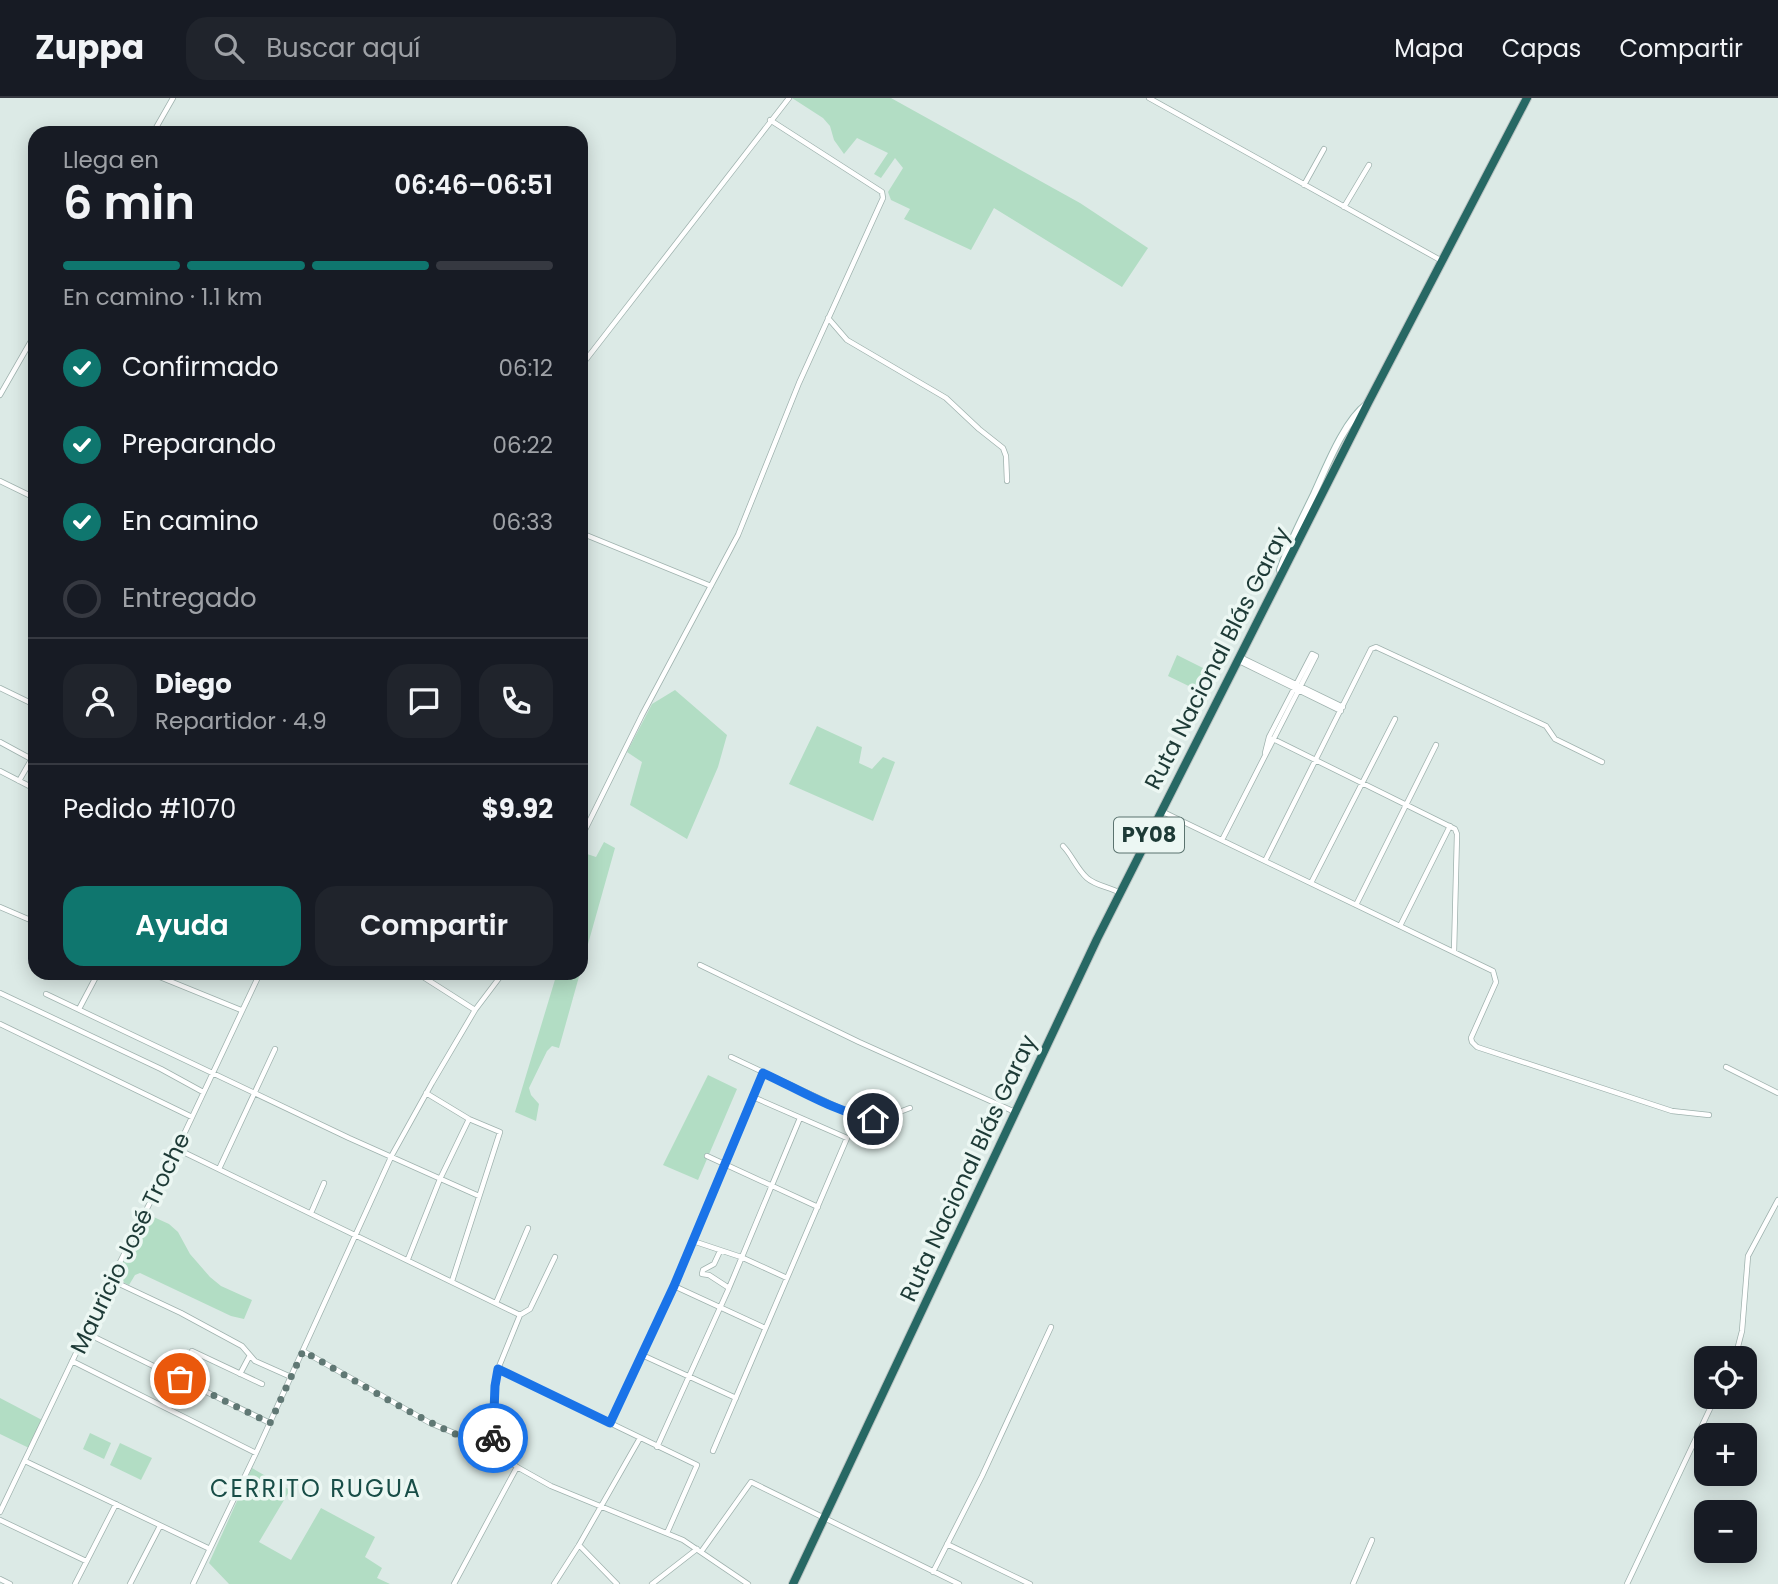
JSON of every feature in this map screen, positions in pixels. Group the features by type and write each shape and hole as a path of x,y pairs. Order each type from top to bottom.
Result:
{"highway":[{"name":"Ruta Nacional Blás Garay","path":"793,1584 1119,893 1368,403 1527,98"}],"street":[{"path":"157,126 173,98"},
{"path":"588,357 789,98"},
{"path":"1150,98 1443,262"},
{"path":"588,824 738,536 799,383 856,261 883,195 770,120"},
{"path":"1304,185 1324,149"},
{"path":"1344,207 1369,165"},
{"path":"828,318 848,340 946,398 1003,448 1007,481"},
{"path":"0,395 28,346"},
{"path":"0,481 28,495"},
{"path":"588,536 711,586"},
{"path":"1265,861 1371,649 1376,647 1546,726 1555,739 1602,762"},
{"path":"1222,840 1316,656 1312,654 1298,687"},
{"path":"1239,659 1342,709"},
{"path":"0,688 28,702"},
{"path":"1311,883 1395,719"},
{"path":"1272,738 1450,826 1457,834 1454,953"},
{"path":"0,742 28,757"},
{"path":"1356,905 1436,745"},
{"path":"19,781 28,768"},
{"path":"0,771 28,786"},
{"path":"1161,811 1493,971 1496,982 1471,1038 1477,1047 1672,1111 1709,1115"},
{"path":"1400,926 1450,826"},
{"path":"1063,846 1070,852 1071,860 1089,880 1119,893"},
{"path":"0,907 28,919"},
{"path":"700,965 859,1042 1015,1112"},
{"path":"79,1009 94,980"},
{"path":"167,980 241,1010"},
{"name":"Mauricio José Troche","path":"0,1512 256,980"},
{"path":"428,980 475,1010"},
{"path":"193,1584 270,1423 391,1157 475,1010 498,980"},
{"path":"0,993 162,1069 203,1092"},
{"path":"46,994 479,1196"},
{"path":"0,1024 192,1116"},
{"path":"219,1169 275,1049"},
{"path":"731,1057 859,1116 873,1119 911,1108"},
{"path":"1726,1067 1778,1093"},
{"path":"610,1423 674,1286 763,1073"},
{"path":"426,1093 500,1132 452,1281"},
{"path":"713,1451 847,1138 753,1097"},
{"path":"408,1259 440,1179 469,1118"},
{"path":"657,1447 729,1287 800,1118"},
{"path":"177,1149 520,1315"},
{"path":"707,1157 818,1207"},
{"path":"311,1213 324,1183"},
{"path":"1738,1346 1742,1331 1748,1256 1778,1200"},
{"path":"496,1303 528,1228"},
{"path":"693,1241 741,1257 787,1278"},
{"path":"720,1251 715,1264 703,1270 702,1274 709,1275 729,1287"},
{"path":"493,1449 498,1369 520,1315 530,1309 555,1257"},
{"path":"111,1280 181,1313 242,1346 249,1357 291,1377"},
{"path":"674,1286 765,1328"},
{"path":"933,1572 982,1476 1051,1327"},
{"path":"86,1333 270,1423"},
{"path":"192,1351 262,1384"},
{"path":"303,1351 430,1423 493,1449 517,1467 551,1486 667,1533 699,1550 748,1584"},
{"path":"642,1356 736,1398"},
{"path":"240,1374 249,1357"},
{"path":"72,1361 256,1453"},
{"path":"498,1369 697,1465 667,1533"},
{"path":"169,1408 180,1379"},
{"path":"1627,1584 1710,1409"},
{"path":"554,1584 640,1438"},
{"path":"24,1461 210,1549"},
{"path":"454,1584 517,1467"},
{"path":"652,1584 699,1550 751,1482 959,1584"},
{"path":"0,1491 8,1495"},
{"path":"75,1584 116,1504"},
{"path":"0,1520 86,1561"},
{"path":"130,1584 160,1526"},
{"path":"1353,1584 1372,1541"},
{"path":"947,1544 1030,1584"},
{"path":"579,1545 617,1584"},
{"path":"0,1579 10,1584"}],"green space":[{"path":"792,98 891,98 1080,203 1148,248 1122,287 994,208 971,250 904,219 910,209 891,200 888,192 903,168 895,158 881,178 874,174 888,153 857,138 844,154 823,118"},
{"path":"1177,655 1209,671 1199,691 1168,676"},
{"path":"675,690 727,735 718,767 687,839 630,805 642,762 627,752 652,704"},
{"path":"817,726 862,747 859,763 872,769 883,757 895,762 873,821 789,784"},
{"path":"604,842 615,848 588,944 588,854 596,857"},
{"path":"555,980 578,980 559,1048 552,1046 547,1051 529,1088 539,1104 536,1121 515,1112"},
{"path":"708,1075 737,1089 698,1180 663,1165"},
{"path":"147,1214 169,1224 178,1232 190,1254 210,1277 221,1286 252,1300 244,1319 231,1316 140,1273 135,1275 129,1285 115,1278"},
{"path":"0,1398 42,1420 29,1448 0,1434"},
{"path":"90,1433 111,1443 104,1459 83,1449"},
{"path":"120,1443 152,1458 141,1480 110,1465"},
{"path":"252,1468 290,1490 259,1542 291,1560 321,1508 375,1537 365,1557 382,1568 377,1578 390,1584 229,1584 209,1563"}],"way so far":[{"path":"180,1379 270,1423 303,1351 459,1437 493,1449 493,1438"}],"district":[{"name":"CERRITO RUGUA","path":"316,1489"}],"route":[{"path":"493,1438 498,1369 610,1423 674,1286 763,1073 859,1116 873,1119"}]}
